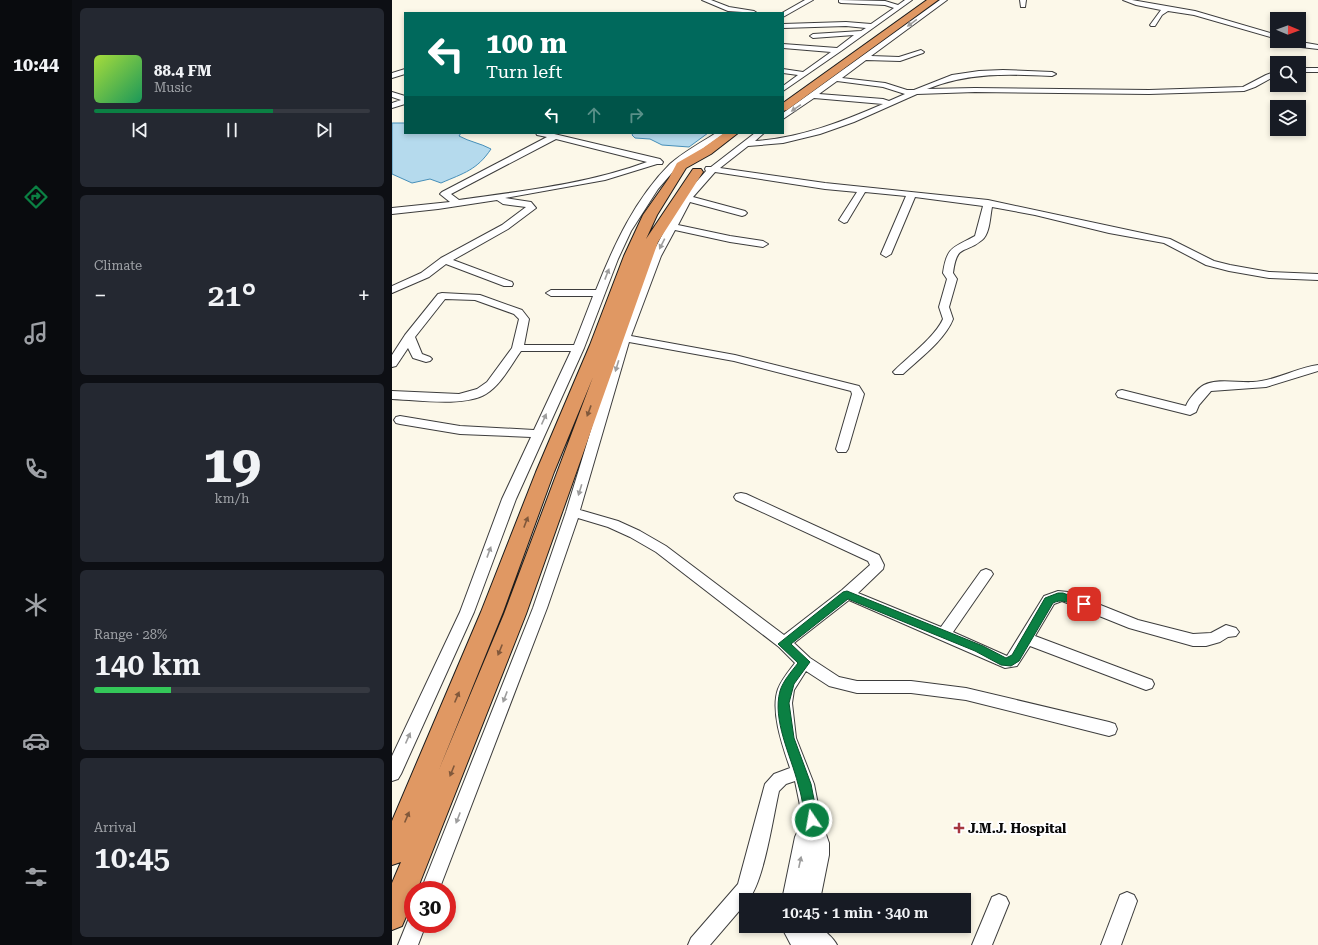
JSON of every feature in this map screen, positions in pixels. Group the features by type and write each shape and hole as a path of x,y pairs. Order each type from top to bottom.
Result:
{"highway":[{"path":"784,96 922,0"},
{"path":"784,107 933,0"},
{"path":"392,917 504,613 502,585 545,472 598,345 631,256 650,215 692,168 731,134"},
{"path":"392,853 504,613 525,584 651,242 692,168 746,139"}],"street":[{"path":"705,0 728,9 748,12"},
{"path":"784,14 810,0"},
{"path":"784,88 909,0"},
{"path":"784,116 944,0"},
{"path":"1126,0 1138,4 1167,8 1220,19 1270,35"},
{"path":"841,1 885,3 899,7"},
{"path":"1153,25 1160,14 1167,8"},
{"path":"784,26 846,24 871,26"},
{"path":"813,36 862,33"},
{"path":"1306,45 1317,48"},
{"path":"784,46 839,50"},
{"path":"864,58 900,59 921,52"},
{"path":"1306,70 1318,70"},
{"path":"392,76 404,71"},
{"path":"784,71 804,74"},
{"path":"746,139 773,142 806,136 851,121 916,92 952,78 973,74 1052,74"},
{"path":"836,79 885,85 902,91 916,92 957,90 1139,92 1237,89 1254,86 1270,75"},
{"path":"392,94 404,100"},
{"path":"813,96 883,102 890,104"},
{"path":"392,106 404,100"},
{"path":"544,134 692,168 862,190 988,203 1035,212 1109,230 1167,241 1210,263 1229,268 1269,275 1318,277"},
{"path":"392,774 467,612 509,499 578,348 599,293 626,231 654,188 692,168 720,134"},
{"path":"746,139 758,134"},
{"path":"457,203 444,194 554,137"},
{"path":"392,211 420,209 496,198 583,183 628,172 657,161"},
{"path":"434,881 540,608 573,512 625,338 656,256 687,198 692,168"},
{"path":"844,220 862,190"},
{"path":"886,254 912,194"},
{"path":"392,290 425,275 445,260 505,227 531,208 528,204 506,202 496,198"},
{"path":"687,198 742,213"},
{"path":"899,372 932,342 946,324 948,319 944,307 952,279 948,273 950,259 954,251 979,238 982,232 988,203"},
{"path":"671,226 730,239 763,244"},
{"path":"445,260 508,284"},
{"path":"551,293 599,293"},
{"path":"392,364 409,337 442,296 476,297 518,312 524,319 524,325 518,348 491,384 481,392 459,398 392,396"},
{"path":"409,337 417,356 426,359"},
{"path":"625,338 654,342 735,358 855,389 858,394 842,449"},
{"path":"518,348 578,348"},
{"path":"1122,394 1190,411 1193,404 1207,388 1271,383 1298,373 1318,368"},
{"path":"400,420 448,428 538,434"},
{"path":"741,497 874,558 877,565 876,569 847,594 784,644"},
{"path":"573,512 612,524 635,534 661,549 784,644 804,662 835,682 857,687 911,687 966,694 1109,729"},
{"path":"944,634 986,574"},
{"path":"847,594 979,649 1005,662 1011,662 1015,658 1049,600 1058,596 1063,596 1134,624 1194,640 1206,640 1215,638 1226,631 1231,632"},
{"path":"1026,640 1146,684"},
{"path":"804,662 786,690 784,703 788,738 801,772 812,820 820,843 820,855 812,893"},
{"path":"745,893 750,878 771,789 779,779 801,772"},
{"path":"793,893 804,837 812,820"},
{"path":"1114,944 1128,901"},
{"path":"698,945 739,903"},
{"path":"982,945 999,903"},
{"path":"408,945 413,933"},
{"path":"798,933 799,940 804,945"},
{"path":"808,933 827,945"}],"water":[{"path":"392,123 404,123 404,134 460,134 459,136 467,140 491,149 481,162 469,170 441,183 430,179 412,183 392,174"},
{"path":"707,134 689,147 662,145 650,139 635,138 632,135"}],"place":[{"name":"J.M.J. Hospital","path":"959,828"}],"route":[{"path":"812,820 805,784 788,738 784,703 786,690 804,662 784,644 847,594 979,649 1005,662 1011,662 1015,658 1049,600 1058,596 1063,596 1084,604"}]}
